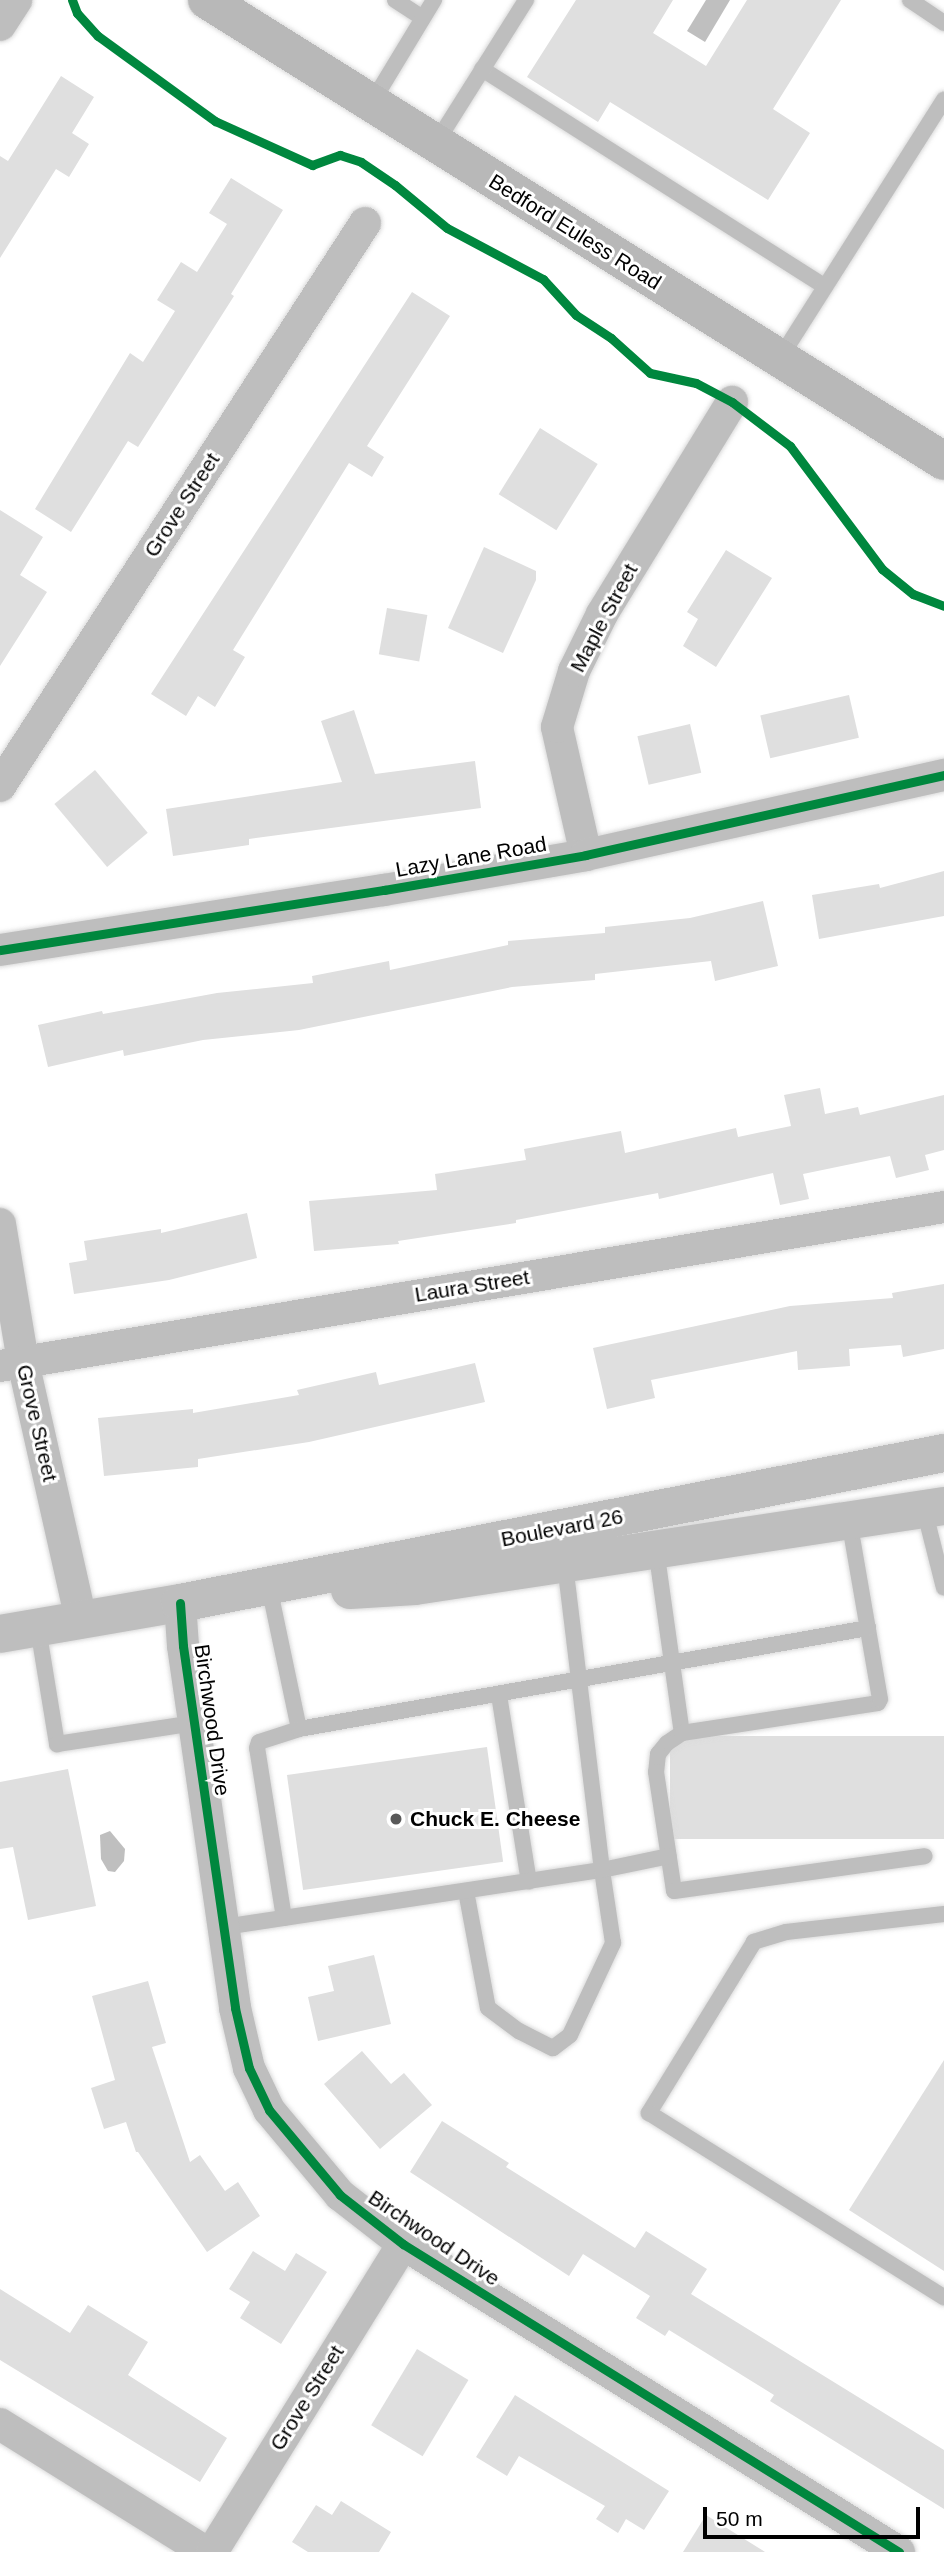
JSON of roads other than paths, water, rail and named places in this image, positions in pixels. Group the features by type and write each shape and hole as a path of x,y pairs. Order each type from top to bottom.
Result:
{"main road":[{"name":"Bedford Euless Road","path":"224,4 371,104 944,461"},
{"name":"Boulevard 26","path":"0,1634 180,1603 944,1453"},
{"name":"Boulevard 26","path":"180,1603 415,1586 934,1508"}],"street":[{"path":"0,25 16,0"},
{"name":"Grove Street","path":"0,786 365,223"},
{"name":"Maple Street","path":"586,855 557,727 574,671 602,614 732,402"},
{"name":"Lazy Lane Road","path":"0,950 384,890 586,855 944,775"},
{"name":"Laura Street","path":"12,1364 944,1207"},
{"name":"Grove Street","path":"0,1224 12,1364 81,1620"},
{"name":"Birchwood Drive","path":"180,1603 194,1723 235,2008 249,2068 269,2109 340,2195 403,2244 899,2552"},
{"name":"Grove Street","path":"212,2552 403,2244"},
{"path":"0,2424 206,2552"}],"lane":[{"path":"395,0 423,18"},
{"path":"371,104 433,0"},
{"path":"436,144 526,0"},
{"path":"910,0 944,23"},
{"path":"482,69 825,287"},
{"path":"779,360 944,100"},
{"path":"934,1508 944,1588"},
{"path":"849,1520 880,1699 878,1703 682,1733 667,1743 658,1754 656,1772 674,1891 925,1856"},
{"path":"656,1549 682,1733"},
{"path":"466,1891 488,2008 519,2031 553,2048 570,2035 613,1943 565,1563"},
{"path":"271,1595 299,1729"},
{"path":"37,1628 57,1744 194,1723"},
{"path":"284,1919 257,1748 259,1742 299,1729 868,1628"},
{"path":"499,1695 529,1882"},
{"path":"224,1927 529,1882 669,1856"},
{"path":"944,1914 786,1932 754,1942 649,2113 944,2297"}],"place":[{"name":"Chuck E. Cheese","path":"396,1819"}]}
